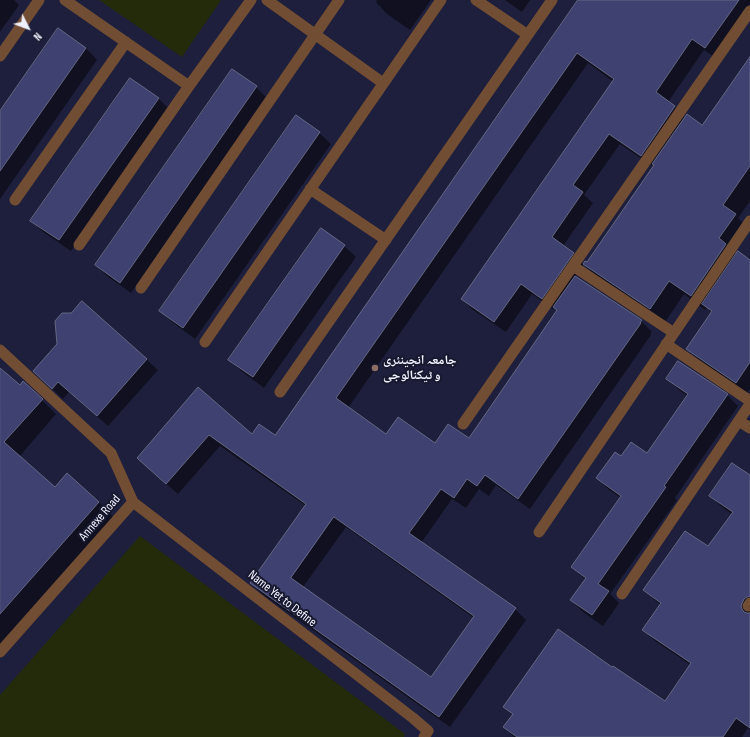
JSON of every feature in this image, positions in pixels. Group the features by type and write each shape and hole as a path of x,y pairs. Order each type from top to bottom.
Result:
{"street":[{"path":"0,56 39,0"},
{"path":"65,0 189,86"},
{"path":"79,245 189,86 251,0"},
{"path":"267,0 383,83"},
{"path":"141,288 339,0"},
{"path":"205,342 441,0"},
{"path":"476,0 528,35"},
{"path":"280,392 552,0"},
{"path":"463,424 750,11"},
{"path":"16,200 126,42"},
{"path":"310,189 386,240"},
{"path":"539,532 666,344 747,233 750,221"},
{"path":"573,266 674,333"},
{"path":"666,344 750,401"},
{"name":"Annexe Road","path":"0,350 111,453 133,502 0,652"},
{"path":"622,594 750,404"},
{"path":"739,421 750,428"},
{"name":"Name Yet to Define","path":"133,502 413,718 430,735"}],"shaded area":[{"name":"جامعہ انجینئری و ٹیکنالوجی","path":"0,0 750,0 750,737 0,737"}],"green space":[{"path":"99,0 221,0 182,57"},
{"path":"140,536 405,734 404,737 0,737 0,695"}],"building":[{"path":"578,0 739,0 705,48 692,39 656,92 675,106 641,156 609,134 573,185 583,192 552,237 574,253 542,299 521,284 494,322 461,299 614,79 577,53 336,398 386,434 398,417 435,443 448,424 469,438 557,310 553,307 575,276 642,320 518,499 485,475 477,486 467,479 454,498 441,489 409,533 516,608 439,717 250,583 306,504 209,435 166,484 137,458 198,387 252,434 259,424 275,435","holes":["334,517 474,616 431,677 291,578"]},
{"path":"58,28 86,48 0,171 0,111"},
{"path":"750,57 750,166 723,205 736,214 719,238 726,244 691,296 669,281 650,309 583,264 585,261 587,262 654,165 652,164 687,114 702,125"},
{"path":"232,69 257,86 120,283 95,265"},
{"path":"130,78 159,98 59,240 30,221"},
{"path":"296,115 320,132 183,328 159,311"},
{"path":"321,228 345,245 253,377 228,360"},
{"path":"738,251 750,260 750,362 736,383 686,349 712,311 702,304"},
{"path":"82,301 147,359 97,416 58,382 52,389 33,371 57,344 55,321 62,313 71,313"},
{"path":"678,361 728,394 664,486 666,487 598,584 609,591 592,615 570,600 586,578 571,567 621,496 596,478 615,452 621,456 631,442 647,453 688,394 666,379"},
{"path":"0,368 20,385 23,381 43,399 4,442 55,487 67,473 99,502 0,614"},
{"path":"732,463 750,475 750,596 744,599 741,606 744,612 750,613 750,728 736,718 723,737 517,737 503,727 513,714 503,707 558,629 612,667 613,666 665,701 691,663 642,630 661,603 643,590 685,531 708,546 733,512 709,496"}],"place":[{"name":"جامعہ انجینئری و ٹیکنالوجی","path":"375,368"}]}
